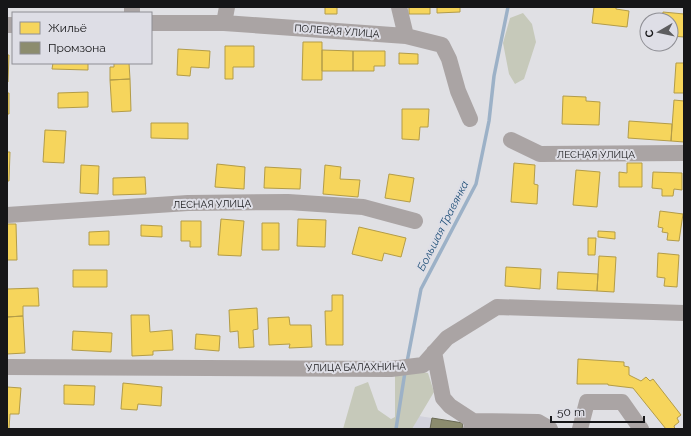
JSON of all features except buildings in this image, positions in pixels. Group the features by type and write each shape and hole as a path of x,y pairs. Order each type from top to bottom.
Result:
{"street":[{"path":"224,23 227,7"},
{"path":"399,7 406,36"},
{"name":"ПОЛЕВАЯ УЛИЦА","path":"152,22 224,23 406,36 442,45 449,59 458,91 470,119"},
{"name":"ЛЕСНАЯ УЛИЦА","path":"511,140 540,154 684,153"},
{"name":"ЛЕСНАЯ УЛИЦА","path":"7,216 188,203 288,202 363,208 415,221"},
{"name":"УЛИЦА БАЛАХНИНА","path":"7,367 391,369 424,364 447,338 497,307 684,313"},
{"path":"434,352 443,398 472,425 538,422 550,429"},
{"path":"580,429 587,402 622,402 641,429"}],"shaded area":[{"path":"419,416 463,423 462,429 412,429"}],"green space":[{"path":"523,13 532,24 536,42 524,79 515,84 509,74 503,43 510,18"},
{"path":"422,372 428,373 434,392 412,429 343,429 355,387 368,382 378,410 391,419 395,417 395,376"}],"waterway":[{"name":"Большая Травянка","path":"407,362 421,289 476,184 489,121 494,76 508,7"},
{"name":"Большая Травянка","path":"396,429 405,372"}]}
